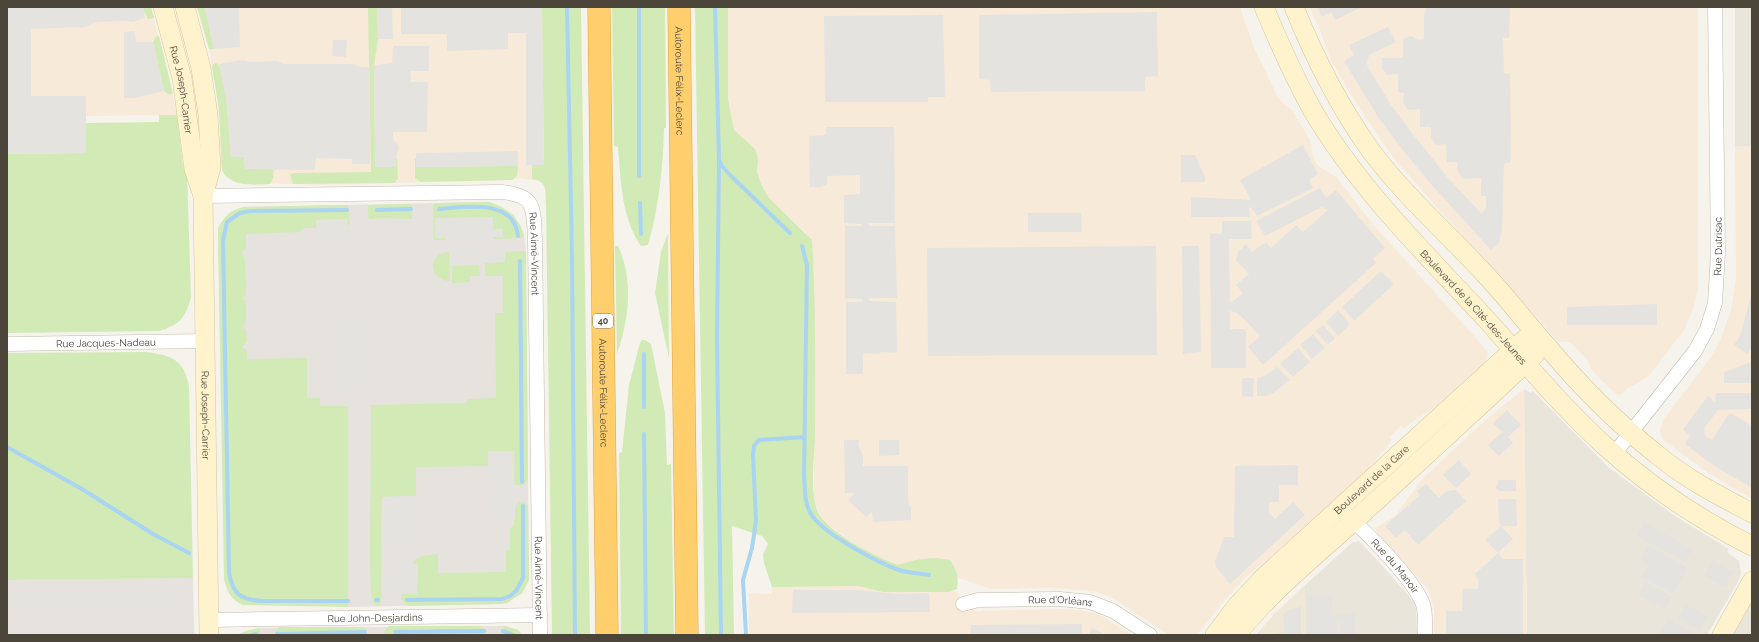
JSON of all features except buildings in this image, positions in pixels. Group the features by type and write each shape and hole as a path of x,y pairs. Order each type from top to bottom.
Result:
{"highway":[{"name":"Autoroute Félix-Leclerc","path":"599,7 607,635"},
{"name":"Autoroute Félix-Leclerc","path":"679,7 687,635"}],"main road":[{"name":"Rue Joseph-Carrier","path":"163,7 182,78 194,169 203,196"},
{"name":"Rue Joseph-Carrier","path":"185,7 201,68 208,115 211,168 203,196 209,628"},
{"name":"Boulevard de la Cité-des-Jeunes","path":"1264,7 1279,44 1302,91 1318,118 1350,166 1396,221 1566,408 1614,454 1675,500 1724,531 1752,546"},
{"path":"1294,7 1324,77 1351,122 1372,152 1396,181 1520,312 1540,338 1587,390 1631,433 1659,456 1702,487 1752,513"},
{"name":"Boulevard de la Gare","path":"1236,635 1263,604 1347,515 1540,338"},
{"name":"Boulevard de la Gare","path":"1214,635 1258,583 1347,515"},
{"path":"1722,635 1752,581"}],"street":[{"name":"Rue Dutrisac","path":"1614,454 1695,351 1707,329 1715,303 1718,277 1718,238 1715,7"},
{"name":"Rue Aimé-Vincent","path":"203,196 501,192 515,193 525,198 529,202 534,214 535,239 540,635"},
{"name":"Rue Jacques-Nadeau","path":"7,344 205,341"},
{"name":"Rue du Manoir","path":"1347,515 1388,557 1420,597 1424,609 1425,635"},
{"name":"Rue d'Orléans","path":"963,604 978,600 1060,599 1090,602 1113,611 1150,635"},
{"name":"Rue John-Desjardins","path":"209,628 540,615"}],"shaded area":[{"path":"7,7 151,7 166,64 177,115 86,116 86,153 7,154"},
{"path":"7,7 142,7 144,10 145,18 132,22 98,22 85,27 31,29 31,96 86,96 86,153 7,154"},
{"path":"197,7 549,7 541,181 519,178 512,180 315,185 234,182 224,175 221,166 216,87 209,49"},
{"path":"205,7 239,7 240,47 214,49"},
{"path":"377,7 392,7 393,39 378,39"},
{"path":"401,7 542,7 544,165 526,165 526,33 508,33 508,49 447,51 447,34 401,34"},
{"path":"728,7 1240,7 1254,48 1278,97 1292,110 1310,140 1312,154 1317,165 1336,177 1372,223 1483,346 1488,353 1486,361 1436,406 1404,428 1401,426 1390,437 1392,440 1367,470 1343,492 1322,515 1246,577 1223,602 1197,635 1169,635 1111,597 1095,591 1051,588 990,589 934,569 899,565 870,553 825,522 819,513 814,499 814,272 806,233 769,198 761,185 757,173 758,158 734,130 728,99"},
{"path":"1309,7 1698,7 1698,289 1692,312 1684,330 1648,377 1628,388 1621,395 1616,394 1591,369 1587,360 1570,342 1559,342 1394,158 1351,95 1331,60 1318,25"},
{"path":"1317,7 1362,7 1335,20 1331,12 1322,17"},
{"path":"1427,7 1510,7 1509,38 1503,38 1504,73 1510,74 1511,162 1504,163 1502,229 1499,243 1491,250 1429,182 1402,149 1378,117 1344,61 1354,55 1349,45 1388,27 1396,42 1369,55 1367,64 1369,69 1391,105 1412,133 1448,178 1482,214 1486,207 1486,196 1481,196 1481,178 1463,179 1457,170 1457,162 1447,162 1446,144 1436,145 1431,137 1431,127 1420,127 1420,109 1408,110 1403,102 1404,93 1398,92 1398,74 1387,75 1382,68 1382,58 1403,58 1403,39 1411,36 1418,40 1424,39 1424,14"},
{"path":"1735,7 1752,7 1752,147 1735,146"},
{"path":"1157,12 1158,76 1145,77 1145,91 991,92 990,80 979,79 979,15"},
{"path":"943,15 945,97 928,97 928,102 825,102 824,16"},
{"path":"135,31 136,42 153,42 164,91 135,98 124,98 124,32"},
{"path":"333,40 347,40 346,57 332,56"},
{"path":"393,46 429,46 429,71 410,71 411,82 428,82 427,132 393,132 393,139 399,146 396,167 375,167 374,65 392,63"},
{"path":"243,60 251,62 277,61 284,64 353,64 361,67 370,67 370,164 352,164 352,159 316,158 315,170 245,169 244,157 231,157 226,98 219,64"},
{"path":"826,127 894,127 895,223 868,223 869,226 895,226 897,298 869,298 869,301 896,302 897,353 863,353 863,374 846,374 846,302 862,302 862,299 845,298 845,226 861,226 861,224 844,223 844,195 860,194 860,175 827,176 827,184 821,187 810,187 809,136 826,135"},
{"path":"1303,145 1318,174 1309,180 1313,188 1257,216 1251,207 1249,208 1250,217 1191,217 1191,197 1251,200 1240,180"},
{"path":"1735,146 1752,147 1752,499 1710,474 1666,442 1662,438 1660,430 1664,419 1711,357 1720,341 1731,310 1736,279"},
{"path":"518,151 518,166 416,167 416,153"},
{"path":"1181,155 1195,155 1205,177 1205,182 1181,182"},
{"path":"1320,188 1326,198 1336,190 1385,248 1373,259 1376,263 1263,365 1248,347 1260,336 1242,317 1237,313 1230,311 1230,329 1245,329 1246,331 1246,368 1211,368 1210,233 1222,234 1222,221 1251,221 1252,239 1229,239 1230,304 1243,293 1236,285 1249,274 1236,260 1238,252 1246,244 1252,252 1266,242 1271,248 1296,225 1303,232 1328,210 1322,207 1265,236 1256,221"},
{"path":"489,202 514,215 524,234 526,252 529,580 522,593 507,603 348,607 348,406 221,406 218,229 229,213 243,207"},
{"path":"1028,213 1081,213 1082,232 1028,232"},
{"path":"493,217 493,229 503,229 503,237 435,238 435,218"},
{"path":"347,219 348,240 317,240 316,220"},
{"path":"1156,246 1157,355 928,356 927,248"},
{"path":"1182,246 1199,246 1201,352 1183,354"},
{"path":"478,247 478,262 452,263 452,248"},
{"path":"486,247 505,247 505,262 486,263"},
{"path":"1381,271 1394,284 1354,321 1342,307"},
{"path":"1752,291 1752,346 1748,354 1734,345 1741,334"},
{"path":"1657,304 1657,325 1567,325 1567,307"},
{"path":"1338,310 1350,324 1338,336 1326,322"},
{"path":"362,312 364,390 338,391 337,313"},
{"path":"1323,325 1335,338 1328,345 1316,331"},
{"path":"1313,334 1325,348 1312,359 1300,345"},
{"path":"1298,348 1310,362 1293,377 1280,364"},
{"path":"1752,362 1752,383 1724,383 1724,372"},
{"path":"1277,367 1290,380 1273,393 1266,396 1257,396 1257,378 1265,376"},
{"path":"1242,378 1254,378 1253,397 1242,396"},
{"path":"1524,389 1531,393 1533,391 1608,467 1675,516 1729,549 1727,552 1739,561 1741,573 1739,580 1707,635 1527,635"},
{"path":"1524,389 1527,635 1434,635 1434,607 1429,592 1378,535 1375,528 1396,515 1422,479 1491,415"},
{"path":"1716,393 1752,393 1752,409 1718,410 1705,427 1704,432 1706,437 1712,440 1727,416 1731,413 1752,426 1752,488 1716,467 1685,444 1690,436 1683,429 1708,396 1715,402"},
{"path":"1507,410 1521,425 1508,437 1513,443 1499,456 1488,445 1502,432 1493,423"},
{"path":"844,440 859,440 858,445 863,456 863,466 908,466 908,502 911,508 911,520 873,522 872,512 866,517 848,500 855,493 845,493"},
{"path":"879,440 899,440 899,455 879,456"},
{"path":"491,451 514,451 515,520 490,520"},
{"path":"1459,460 1471,474 1456,488 1443,475"},
{"path":"1298,465 1298,485 1279,485 1279,502 1269,502 1269,513 1275,519 1293,502 1305,515 1230,584 1216,567 1215,562 1224,537 1234,537 1235,466"},
{"path":"1499,480 1516,480 1516,491 1499,491 1495,488"},
{"path":"1426,484 1439,498 1447,491 1456,490 1466,501 1418,545 1405,530 1396,538 1385,526 1420,495 1417,491"},
{"path":"412,496 413,539 381,540 382,497"},
{"path":"1498,499 1516,499 1517,526 1501,526 1499,521"},
{"path":"1644,522 1692,549 1685,562 1637,536"},
{"path":"1501,526 1513,539 1498,553 1485,540"},
{"path":"1358,540 1414,602 1416,608 1417,635 1305,635 1305,585 1353,542"},
{"path":"1648,545 1688,568 1673,594 1642,577 1649,564 1641,559"},
{"path":"1498,553 1503,559 1523,559 1523,635 1446,635 1446,611 1462,611 1463,589 1478,589 1478,579 1475,574"},
{"path":"1712,560 1733,572 1724,587 1703,575"},
{"path":"392,563 418,564 417,594 391,593"},
{"path":"193,578 194,635 7,635 7,580"},
{"path":"1646,582 1672,597 1665,610 1638,595"},
{"path":"1305,585 1305,635 1256,635 1274,614"},
{"path":"858,586 883,592 955,591 975,611 1066,609 1085,611 1102,616 1131,635 749,635 749,593 772,594 772,587"},
{"path":"178,589 178,609 7,610 7,590"},
{"path":"793,590 856,590 899,594 929,593 930,612 792,613"},
{"path":"1332,595 1332,615 1355,613 1355,635 1341,635 1341,622 1337,622 1337,635 1307,635 1307,596"},
{"path":"1752,600 1752,635 1732,635"},
{"path":"1686,605 1708,617 1700,630 1678,618"},
{"path":"1301,607 1301,635 1264,635 1284,632 1283,614 1291,609"},
{"path":"1668,619 1696,635 1658,635"},
{"path":"1082,624 1082,635 970,635 971,625"},
{"path":"505,626 518,630 522,635 237,635 246,631 262,628"},
{"path":"1092,628 1099,631 1104,635 1088,635"}],"green space":[{"path":"142,7 151,7 154,18 148,19"},
{"path":"197,7 205,7 214,49 209,49"},
{"path":"368,7 377,7 378,39 374,65 375,167 396,167 397,159 398,179 394,183 293,184 290,174 371,172"},
{"path":"542,7 581,7 590,635 552,635 546,195 543,184 532,179 532,165 544,164"},
{"path":"612,7 665,7 666,128 664,128 663,158 658,201 648,245 641,246 629,223 621,185 618,147 614,146"},
{"path":"695,7 728,7 728,99 734,130 755,149 758,158 757,172 761,184 769,198 812,240 815,336 815,431 813,484 815,504 818,512 823,520 842,536 866,550 898,565 924,559 937,558 950,560 957,574 957,589 949,592 883,592 858,586 772,587 764,563 763,554 768,544 762,536 732,526 734,635 705,635"},
{"path":"159,36 173,94 168,94 164,91 153,42 155,37"},
{"path":"217,63 223,80 225,93 231,157 244,157 245,169 274,169 273,178 270,184 257,185 236,182 226,176 222,170 219,110 212,67 213,64"},
{"path":"159,115 177,115 183,166 187,174 191,297 184,315 177,323 159,331 7,333 7,154 86,153 86,123 159,122"},
{"path":"415,159 416,167 518,166 517,176 512,180 421,182 415,178"},
{"path":"489,202 507,210 512,214 520,224 524,237 494,239 494,237 503,237 503,229 493,229 493,218 435,218 435,238 445,238 445,240 434,240 434,203"},
{"path":"410,204 412,207 412,219 371,219 368,217 368,206 370,205"},
{"path":"348,205 350,225 348,225 347,219 317,220 317,228 304,228 299,232 246,234 246,249 241,254 245,258 246,294 242,298 246,302 246,323 242,327 246,330 247,341 242,347 247,351 247,359 307,358 307,398 320,398 320,406 348,406 348,607 243,605 235,601 230,595 224,579 218,229 222,221 228,215 243,207"},
{"path":"668,233 669,358 655,293 661,252"},
{"path":"615,246 618,246 623,259 628,286 627,314 617,354"},
{"path":"449,252 450,281 443,280 437,276 434,272 433,266 437,257 442,253"},
{"path":"505,252 526,252 528,479 523,485 514,485 513,451 488,451 488,466 416,467 416,496 382,497 381,601 379,606 377,606 373,603 371,594 370,562 371,405 467,403 467,399 496,398 495,313 503,313 503,276 485,276 485,263 505,262"},
{"path":"479,265 480,276 470,276 470,282 452,283 452,266"},
{"path":"642,340 645,340 651,344 665,413 667,465 671,464 674,635 621,635 619,453 622,452 629,385"},
{"path":"145,352 162,355 175,360 184,370 189,386 193,578 7,580 7,353"},
{"path":"520,502 524,502 528,507 529,580 522,593 507,603 499,604 409,606 403,601 402,594 417,593 418,564 413,563 420,557 438,554 438,573 506,572 506,550 510,550 510,529 514,525 515,506"},
{"path":"389,626 481,626 484,628 487,635 384,635 385,630"},
{"path":"505,626 518,630 522,635 501,635 501,630"},
{"path":"279,627 365,627 367,635 274,635"},
{"path":"258,628 260,629 260,635 237,635 246,631"}],"waterway":[{"path":"567,7 572,257 575,635"},
{"path":"639,7 639,176"},
{"path":"715,7 719,160 729,174 790,233"},
{"path":"719,160 717,338 721,635"},
{"path":"640,203 641,234"},
{"path":"439,209 474,207 498,210 508,215 515,224 518,236"},
{"path":"377,210 411,209"},
{"path":"347,210 250,211 240,213 227,222 223,241 229,572 233,586 242,597 253,600 348,601"},
{"path":"802,246 807,265 804,475 808,508 813,517 829,532 865,554 899,570 929,575"},
{"path":"520,261 522,482"},
{"path":"644,354 644,407"},
{"path":"644,434 646,635"},
{"path":"746,635 743,580 752,548 756,521 753,455 754,446 759,440 805,437"},
{"path":"7,447 82,489 153,534 189,553"},
{"path":"407,600 502,599 510,596 516,591 523,578 523,506"},
{"path":"395,632 484,631"},
{"path":"503,631 513,635"},
{"path":"277,634 365,632"},
{"path":"252,635 256,634"}]}
